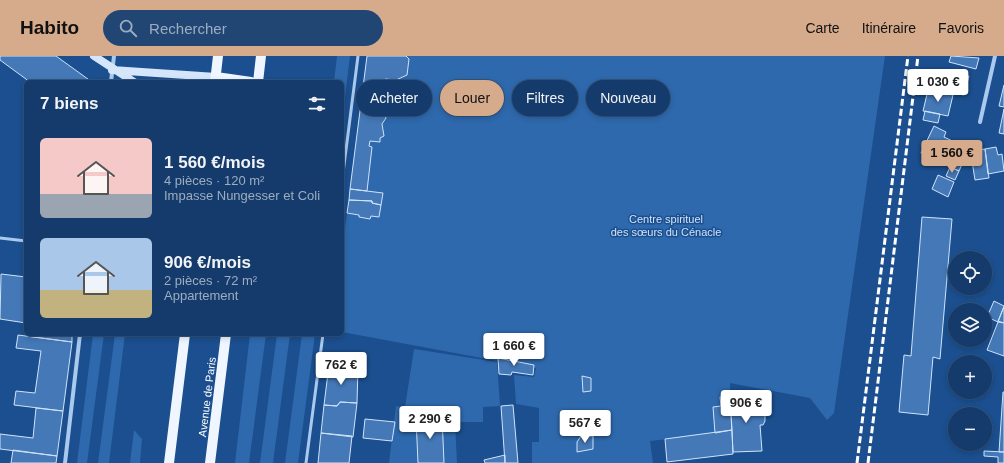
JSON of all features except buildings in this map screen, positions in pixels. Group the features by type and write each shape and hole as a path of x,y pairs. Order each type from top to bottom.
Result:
{"main road":[{"path":"94,56 112,70 130,80"},
{"path":"112,70 215,80 218,56"},
{"path":"258,80 261,56"},
{"path":"169,463 185,336"},
{"name":"Avenue de Paris","path":"210,463 226,336"}],"street":[{"path":"111,80 114,56"},
{"path":"980,122 995,56"},
{"path":"65,463 80,336"}],"lane":[{"path":"344,165 358,56"},
{"path":"0,238 24,242"},
{"path":"306,463 323,336"}],"green space":[{"path":"337,56 350,56 344,105 344,80 334,80"},
{"name":"Centre spirituel des sœurs du Cénacle","path":"367,56 885,56 834,413 827,420 810,398 730,383 731,432 650,441 653,463 532,463 532,442 539,442 539,408 516,404 514,375 534,377 536,368 344,332 344,236 359,116 432,116 432,80 364,80"},
{"path":"93,336 104,336 87,463 77,463"},
{"path":"115,336 125,336 109,463 98,463"},
{"path":"250,336 266,336 249,463 235,463"},
{"path":"277,336 290,336 273,463 260,463"},
{"path":"302,336 315,336 298,463 285,463"},
{"path":"414,349 497,362 500,406 483,407 483,422 455,422 457,463 389,463 396,406 405,407"},
{"path":"134,430 142,439 140,463 130,463"}],"railway":[{"path":"857,463 908,56"},
{"path":"868,463 918,56"}]}
